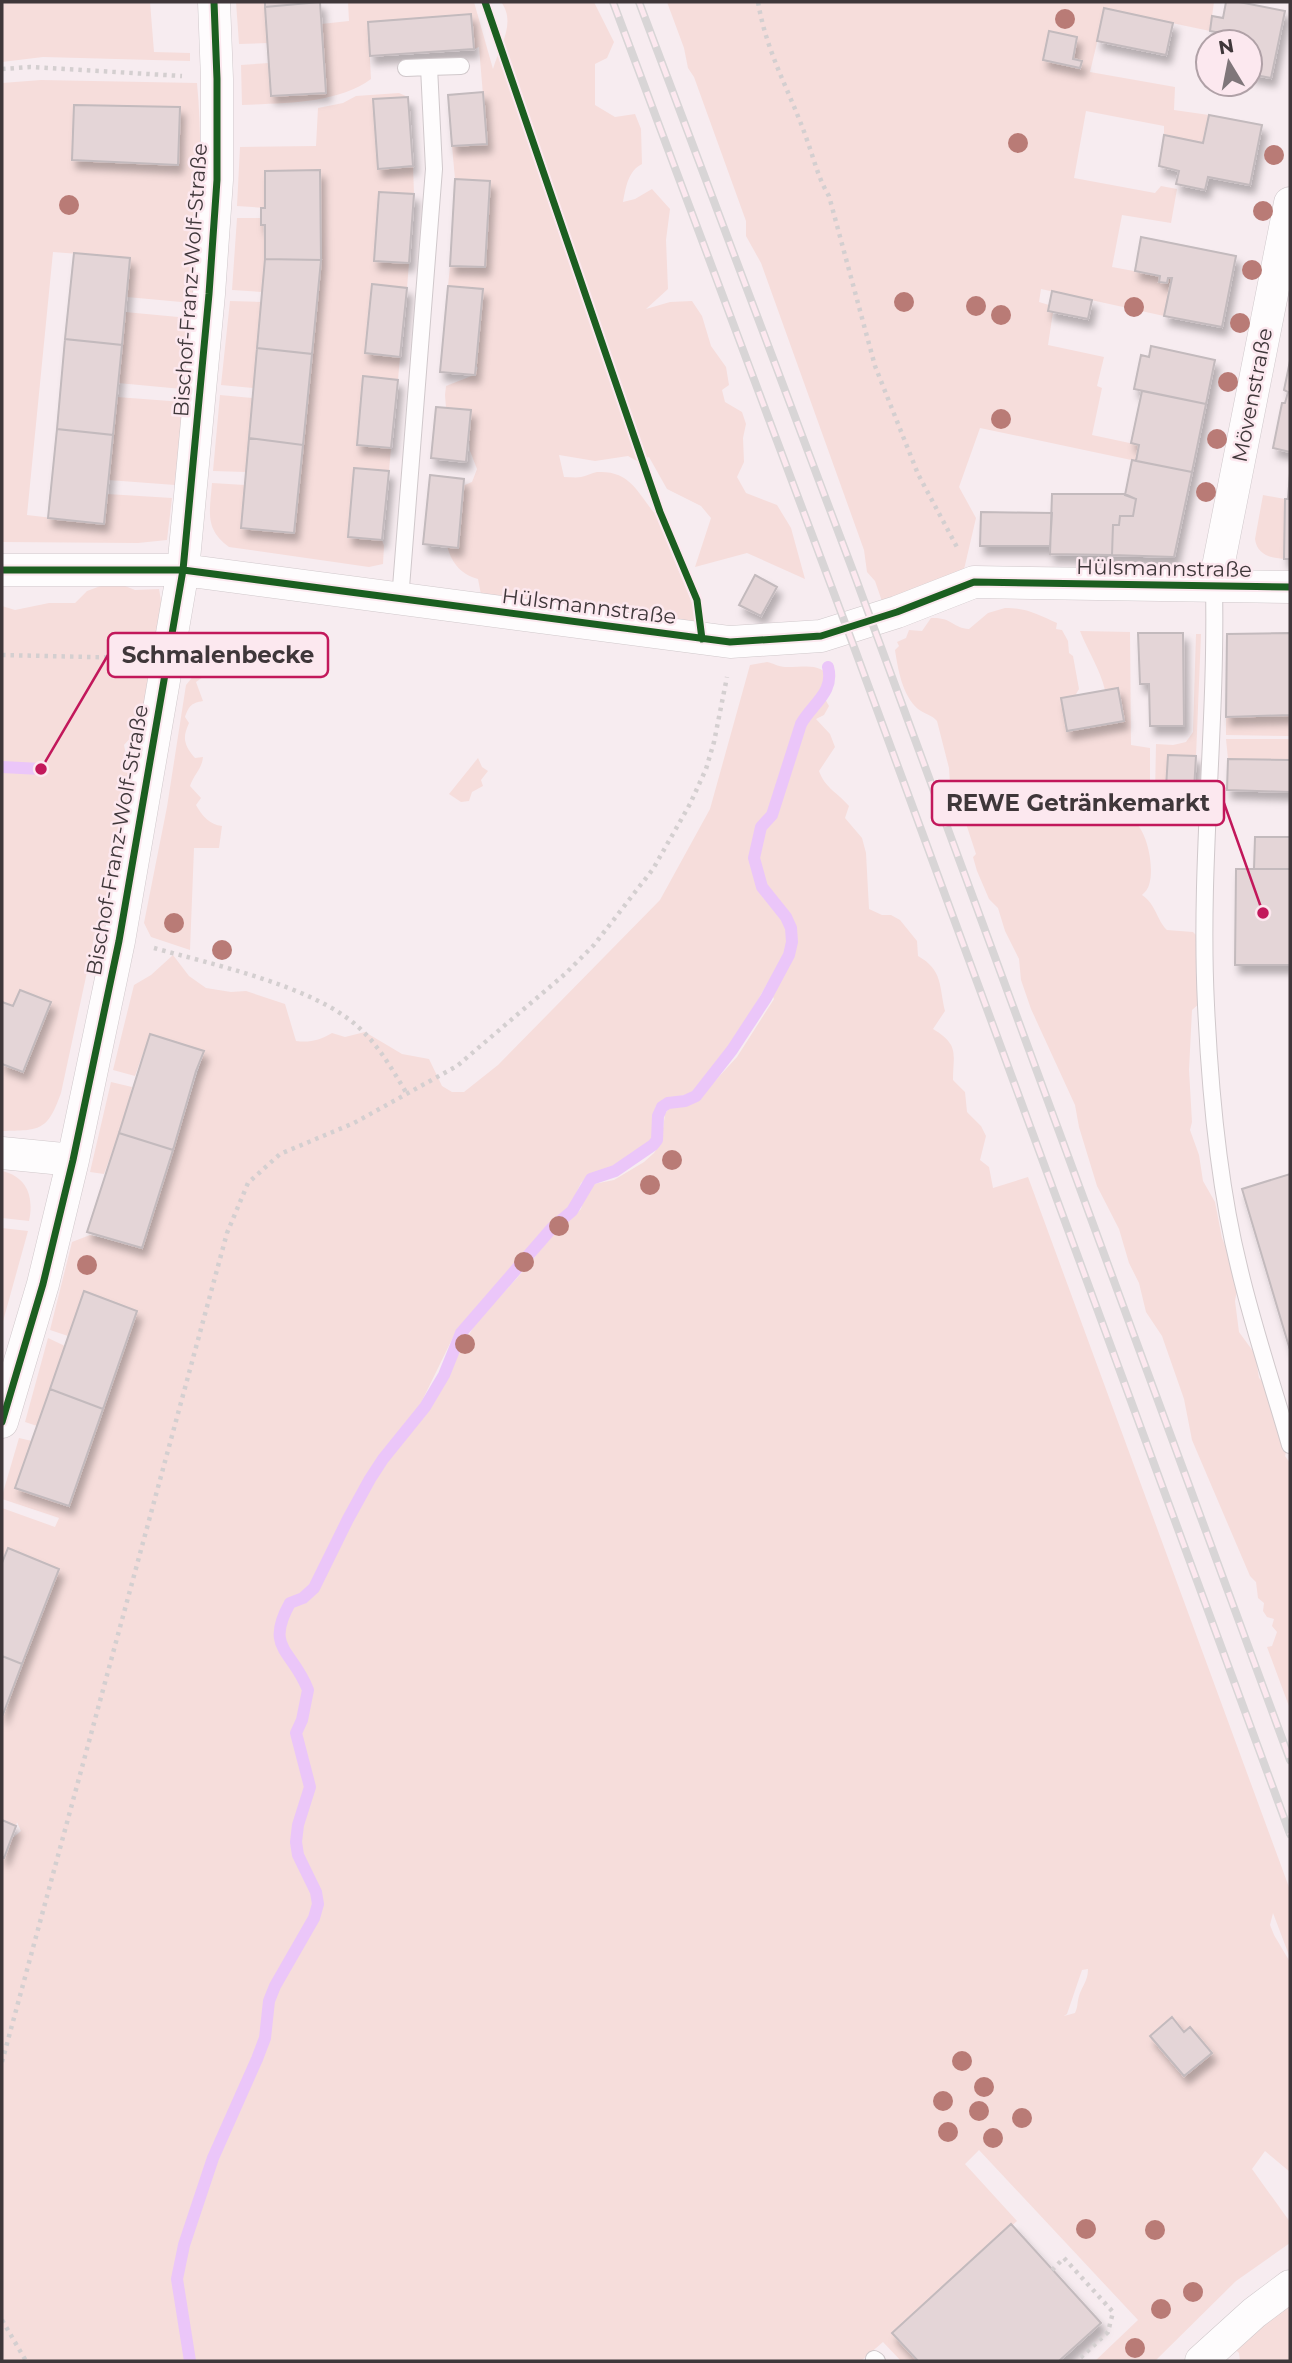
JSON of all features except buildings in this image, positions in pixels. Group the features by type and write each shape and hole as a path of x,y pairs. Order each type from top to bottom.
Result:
{"street":[{"name":"Bischof-Franz-Wolf-Straße","path":"2,1422 43,1284 73,1160 118,941 183,570 217,180 214,2"},
{"name":"Mövenstraße","path":"1214,587 1290,203"},
{"name":"Hülsmannstraße","path":"2,570 183,570 730,642 821,636 897,612 974,582 1290,587"},
{"path":"2,1153 73,1160"},
{"path":"1201,2361 1254,2313 1290,2286"}],"lane":[{"path":"407,68 461,66"},
{"path":"400,600 435,169 429,67"},
{"name":"Hülsmannstraße","path":"1214,587 1205,937 1206,1002 1217,1135 1239,1268 1290,1445"}],"path":[{"path":"758,2 776,68 807,140 821,182 829,195 863,327 885,393 918,474 974,582"},
{"path":"2,69 30,66 217,79"},
{"path":"2,2062 224,1247 248,1183 279,1154 354,1123 457,1066 565,974 621,912 653,869 706,769 721,716 730,642"},
{"path":"2,655 167,659"},
{"path":"118,941 142,945 248,976 314,999 355,1024 385,1057 407,1094"},
{"path":"1052,2270 1064,2258 1113,2312 1108,2332 1076,2361"},
{"path":"2,2320 26,2361"}],"shaded area":[{"path":"2,2 150,2 154,52 190,53 190,61 43,57 2,62"},
{"path":"236,2 265,2 268,43 239,44"},
{"path":"348,2 474,2 493,69 507,27 507,18 501,2 594,2 614,42 607,58 595,64 595,105 615,117 635,114 641,129 642,164 631,175 623,202 635,199 652,189 670,209 666,240 668,289 646,309 670,302 692,301 702,316 711,346 726,367 729,385 722,390 725,402 742,412 746,424 743,438 744,462 737,477 746,493 777,505 791,528 805,579 747,553 695,567 711,518 701,506 667,489 649,457 637,461 628,456 595,461 559,455 564,477 579,477 597,472 618,475 632,485 656,515 696,613 695,633 483,605 478,579 466,574 450,556 445,531 448,492 472,482 477,469 470,451 469,434 446,408 445,395 446,386 474,375 478,368 470,359 483,290 448,286 450,266 485,267 489,181 455,179 452,146 487,143 479,47 474,49 471,14 368,22 371,79 358,87 326,98 242,105 241,65 269,63 272,96 325,93 321,24 349,21"},
{"path":"667,2 1214,2 1210,28 1196,28 1105,9 1090,72 1175,87 1174,110 1209,115 1203,143 1164,135 1164,126 1086,111 1074,178 1155,193 1161,186 1177,189 1171,223 1122,215 1112,267 1172,278 1164,316 1041,289 1039,302 1049,305 1048,311 1053,312 1048,345 1104,357 1097,386 1102,388 1092,435 1139,445 1136,461 980,428 959,487 976,518 962,578 884,607 875,581 867,572 864,550 761,263 746,236 746,221 694,77 688,68 684,48"},
{"path":"41,80 197,83 200,165 192,303 127,297 130,258 53,252 27,515 104,524 107,494 172,498 167,540 138,543 2,542 2,83"},
{"path":"399,93 408,97 379,169 413,166 414,194 379,192 374,260 409,263 407,288 372,284 400,357 398,380 363,376 357,444 391,448 389,471 354,469 348,537 382,540 383,564 369,567 229,547 216,533 210,519 212,483 245,485 241,528 294,533 321,260 265,171 265,208 237,206 240,147 316,146 318,108 343,103 356,96"},
{"path":"237,218 263,218 265,259 262,292 232,290"},
{"path":"230,301 261,302 253,388 221,385"},
{"path":"125,312 189,318 182,389 118,383"},
{"path":"220,395 252,398 246,472 213,471"},
{"path":"117,397 183,402 175,485 108,480"},
{"path":"1263,495 1285,499 1284,559 1265,555 1256,544"},
{"path":"106,584 135,590 159,589 163,612 149,694 141,708 143,724 124,745 126,755 134,764 112,908 102,917 105,925 95,932 91,968 87,972 56,1106 46,1122 34,1129 2,1131 2,606 15,610 49,603 75,603 87,591"},
{"path":"1005,608 1027,611 1057,623 1056,629 1062,630 1068,641 1069,653 1073,656 1079,689 1076,694 1082,709 1124,721 1118,688 1105,690 1080,631 1130,632 1131,745 1150,748 1150,796 1130,798 1129,817 1141,829 1150,858 1151,877 1142,895 1167,930 1193,932 1201,940 1204,956 1196,969 1200,1003 1192,1010 1190,1130 1199,1155 1203,1181 1215,1202 1222,1238 1239,1279 1235,1301 1239,1332 1255,1354 1259,1378 1270,1389 1290,1440 1285,1456 1290,1463 1290,1709 1267,1647 1272,1646 1277,1632 1272,1626 1274,1619 1267,1617 1263,1611 1264,1603 1258,1598 1256,1582 1250,1576 1192,1440 1184,1399 1162,1336 1146,1312 1139,1283 1129,1263 1119,1229 1097,1186 1075,1105 1031,1009 1021,980 1019,959 1005,931 998,908 989,899 977,871 973,857 976,854 954,787 950,784 949,768 937,721 918,709 908,697 899,673 895,650 899,646 897,642 906,638 909,630 922,631 931,618 944,619 969,629 988,613"},
{"path":"1196,634 1201,634 1196,756 1168,755 1167,795 1155,795 1156,744 1173,745 1186,742 1193,732"},
{"path":"767,662 783,667 817,668 828,675 832,682 824,690 829,706 824,715 816,719 830,734 835,747 819,771 828,786 849,806 845,818 862,838 866,853 869,909 900,920 917,941 918,956 936,973 945,1011 933,1029 951,1045 954,1057 953,1080 965,1092 967,1112 981,1126 986,1136 980,1160 989,1167 993,1188 1028,1177 1290,1890 1290,1958 1273,1913 1270,1925 1290,1962 1290,2172 1265,2151 1252,2169 1290,2222 1290,2243 1236,2281 1155,2361 1095,2361 1138,2320 979,2150 965,2164 1017,2221 892,2333 918,2361 901,2361 883,2342 861,2361 2,2361 2,1847 21,1831 17,1822 16,1826 2,1820 2,1717 59,1569 8,1549 2,1563 2,1508 55,1527 59,1518 2,1499 2,1496 19,1438 32,1441 16,1488 69,1506 137,1311 85,1291 68,1336 50,1330 72,1242 90,1235 142,1248 204,1052 150,1034 135,1076 113,1070 134,985 151,975 173,955 189,976 206,988 231,992 246,991 285,1004 296,1041 315,1040 332,1033 345,1037 365,1032 402,1054 429,1059 442,1086 452,1092 464,1092 498,1065 660,900 710,809 750,665","holes":["767,984 774,999 737,1057 703,1094 690,1104 669,1108 665,1114 661,1143 644,1162 614,1180 594,1184 584,1198 581,1209 544,1244 530,1264 476,1322 429,1410 420,1405 457,1329 569,1208 581,1183 590,1175 626,1160 650,1142 654,1133 656,1106 663,1100 693,1093 735,1040","1088,1969 1075,2013 1064,2016 1082,1970"]},
{"path":"195,674 207,674 196,682 203,701 191,706 185,717 189,723 185,733 186,745 195,758 203,757 190,786 201,798 196,805 201,813 210,822 222,826 219,848 194,848 190,950 151,937 144,923 167,807 186,685"},
{"path":"1290,715 1290,736 1226,735 1226,717"},
{"path":"1226,739 1290,739 1290,760 1228,759"},
{"path":"478,758 482,767 488,771 481,780 483,786 472,792 469,801 461,802 449,794"},
{"path":"111,1082 132,1087 127,1112 104,1174 90,1172"},
{"path":"2,1171 18,1178 27,1190 31,1204 29,1221 2,1218"},
{"path":"2,1228 28,1231 2,1325"},
{"path":"48,1338 65,1346 37,1426 25,1422"},
{"path":"1290,2297 1290,2361 1240,2361 1239,2353 1233,2347"}],"waterway":[{"path":"190,2361 177,2279 184,2245 213,2158 265,2038 269,2001 314,1918 318,1904 316,1892 298,1855 296,1842 298,1825 310,1787 296,1733 302,1720 308,1690 280,1640 283,1618 290,1603 303,1598 314,1588 370,1479 425,1407 444,1375 461,1333 552,1228 572,1211 591,1179 615,1171 653,1145 657,1140 658,1116 662,1107 696,1096 732,1050 766,998 789,955 791,928 786,917 762,887 754,858 761,827 772,815 801,724 828,684 828,667"},
{"path":"2,767 41,769"}],"railway":[{"path":"613,2 854,647 1290,1834"},
{"path":"639,2 856,579 1290,1760"}],"cycle path":[{"path":"2,1422 43,1284 73,1160 119,941 183,570 217,180 214,2"},
{"path":"485,2 660,512 697,600 702,639"},
{"path":"2,570 183,570 730,642 821,636 897,612 974,582 1290,587"}],"place":[{"name":"Schmalenbecke","path":"41,769"},
{"name":"REWE Getränkemarkt","path":"1263,913"}]}
